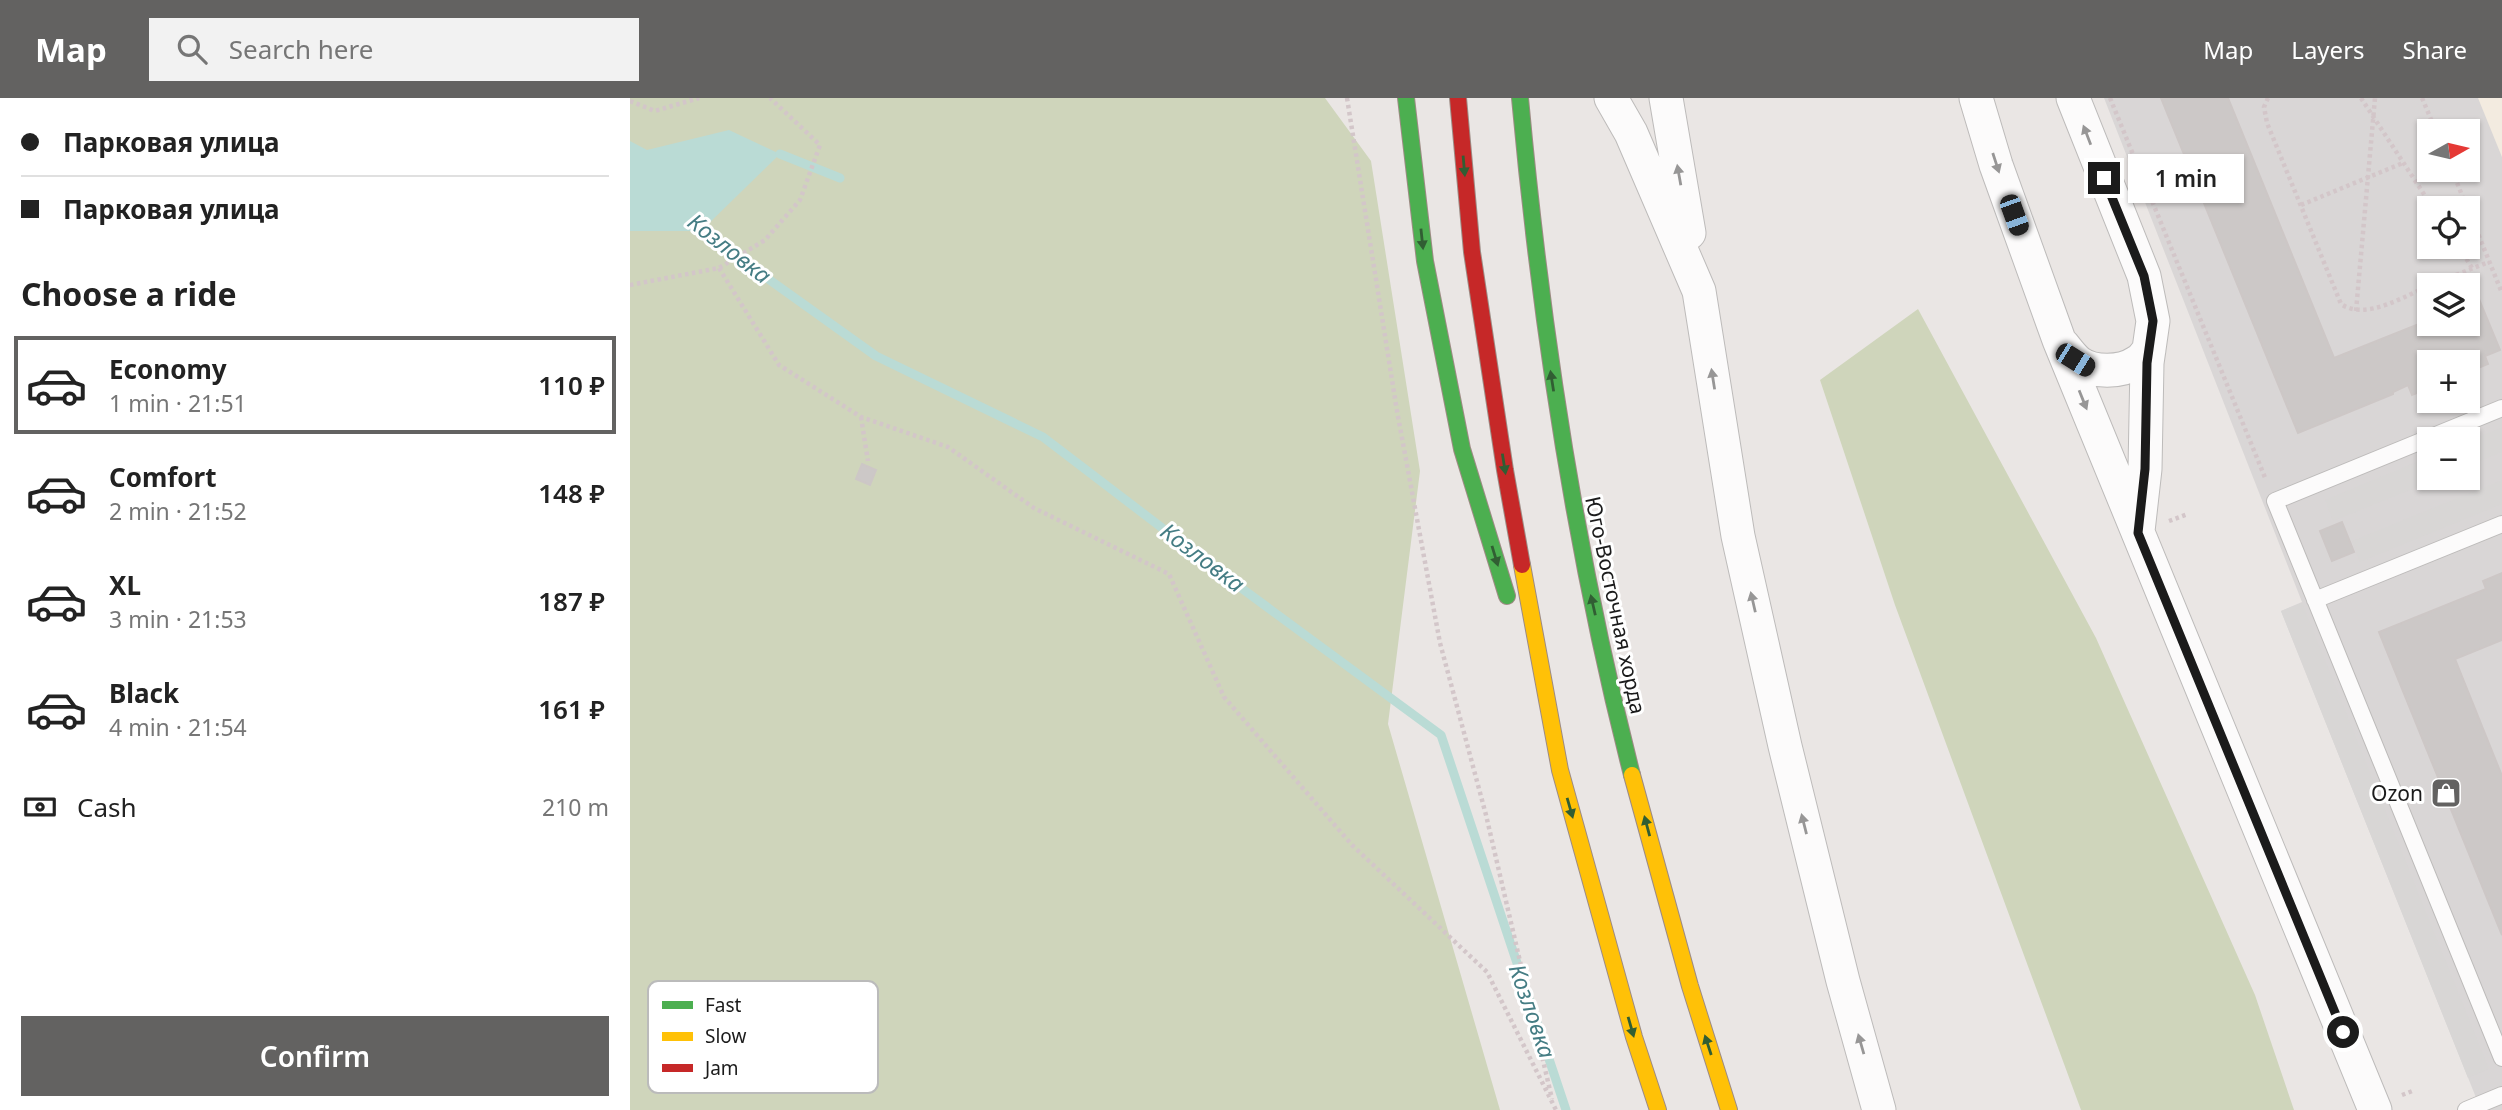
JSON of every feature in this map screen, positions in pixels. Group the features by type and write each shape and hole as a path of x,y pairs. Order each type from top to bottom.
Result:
{"main road":[{"path":"1406,98 1424,261 1460,436 1511,610"},
{"path":"1458,98 1472,252 1480,306 1505,470 1560,770"},
{"name":"Юго-Восточная хорда","path":"1520,98 1527,194 1546,344 1575,526 1629,760 1696,1009 1729,1110"},
{"path":"1519,636 1560,770 1634,1037 1658,1110"}],"street":[{"path":"1611,98 1631,133 1699,291"},
{"path":"1666,98 1738,536 1785,746 1843,981 1879,1110"},
{"path":"1976,98 1996,164 2059,340 2375,1110"},
{"path":"2073,98 2144,276 2153,321 2149,350 2145,469 2138,533"},
{"path":"2059,340 2075,360 2089,369 2124,368 2138,362 2149,350"}],"lane":[{"path":"2502,408 2275,501 2502,1058"},
{"path":"2315,600 2502,524"},
{"path":"2466,1110 2502,1095"}],"path":[{"path":"630,100 655,111 699,98"},
{"path":"630,285 719,268 765,240 800,200 821,145 770,98"},
{"path":"1347,98 1397,411 1440,643 1486,815 1555,1109"},
{"path":"2110,98 2275,501"},
{"path":"2268,98 2264,107 2267,123 2341,304 2357,312 2370,310 2417,291"},
{"path":"2361,98 2425,196"},
{"path":"2357,312 2375,98"},
{"path":"2422,98 2431,119"},
{"path":"2301,205 2403,163"},
{"path":"2480,239 2502,293"},
{"path":"2466,259 2472,268"},
{"path":"2460,273 2489,261"},
{"path":"719,268 779,365 861,417 948,447 1034,508 1169,574 1224,697 1352,845 1488,972 1555,1109"},
{"path":"861,417 868,461"}],"shaded area":[{"path":"2104,98 2502,98 2502,1110 2481,1110 2281,611 2302,602"},
{"path":"2478,98 2502,98 2502,157"},
{"path":"2502,427 2502,452 2480,461 2480,437"},
{"path":"2417,462 2417,487 2333,521 2325,500"},
{"path":"2502,480 2502,504 2360,562 2352,541"},
{"path":"2302,603 2489,1069 2468,1078 2281,611"}],"green space":[{"path":"630,98 1325,98 1371,161 1420,471 1388,724 1500,1110 630,1110"},
{"path":"1918,309 2096,638 2255,995 2294,1110 2081,1110 1895,605 1820,380"}],"water":[{"path":"729,130 780,154 701,231 630,231 630,141 647,150"}],"building":[{"path":"2161,98 2228,98 2334,358 2417,325 2417,336 2480,336 2480,301 2500,350 2485,356 2488,364 2480,367 2480,350 2417,350 2417,393 2412,395 2408,385 2393,394 2298,433"},
{"path":"862,464 876,470 870,485 856,479"},
{"path":"2342,522 2354,552 2332,561 2320,531"},
{"path":"2502,573 2502,640 2455,659 2502,776 2502,935 2379,632 2486,589 2483,581"}],"waterway":[{"path":"780,154 840,178"},
{"name":"Козловка","path":"692,222 876,356 1043,437 1233,582 1441,735 1566,1110"}],"traffic: fast":[{"path":"1406,98 1425,261 1462,449 1507,596"},
{"path":"1520,98 1538,269 1562,439 1593,608 1632,775"}],"traffic: slow":[{"path":"1522,565 1560,770 1634,1037 1658,1110"},
{"path":"1632,775 1690,986 1729,1110"}],"traffic: jam":[{"path":"1458,98 1472,252 1522,565"}],"place":[{"name":"Ozon","path":"2446,793"}],"route":[{"path":"2104,178 2144,276 2153,321 2147,363 2145,469 2138,533 2343,1032"}]}
